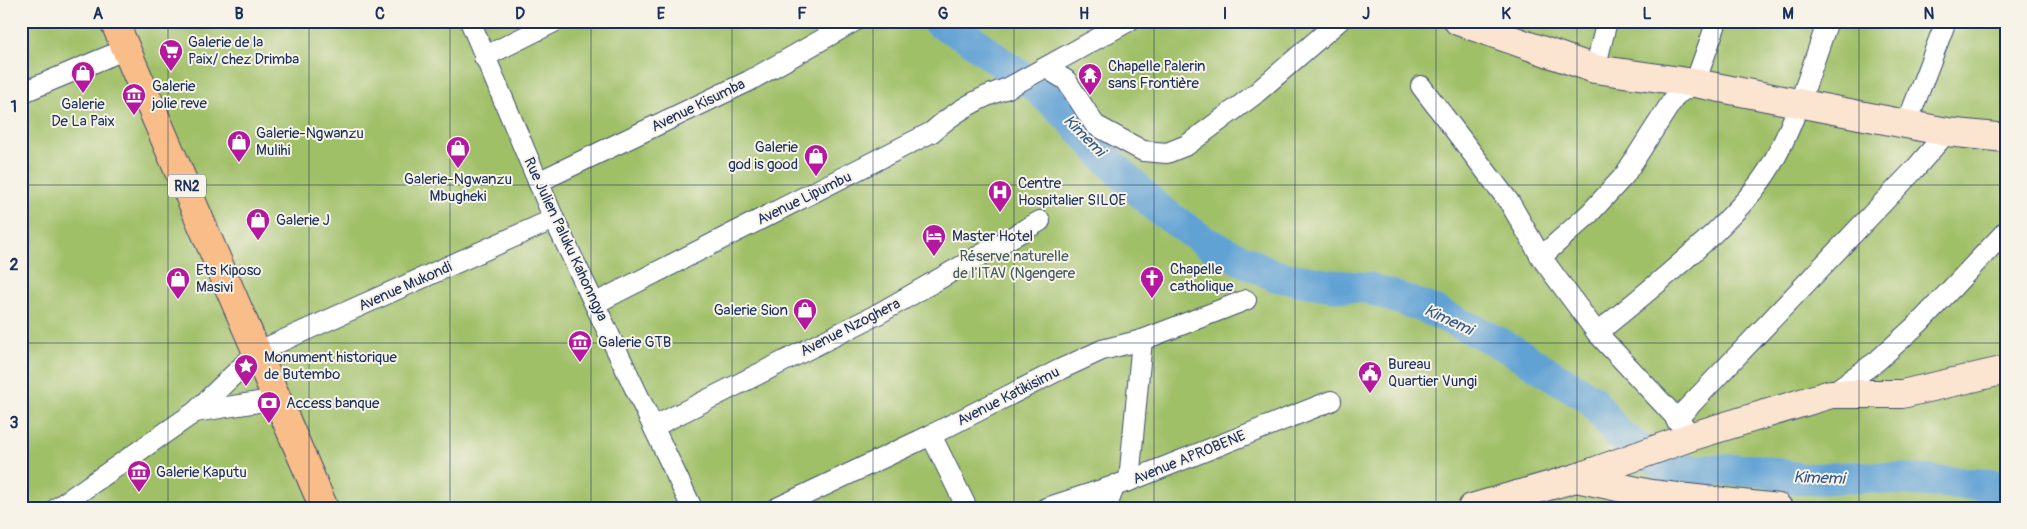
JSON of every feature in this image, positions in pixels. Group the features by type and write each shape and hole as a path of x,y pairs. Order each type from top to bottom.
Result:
{"highway":[{"name":"RN2","path":"114,21 324,508"}],"street":[{"name":"Rue Julien Paluku Kahonngya","path":"470,21 554,220 655,426 692,508"},
{"path":"484,57 556,21"},
{"name":"Avenue Kisumba","path":"538,182 750,81 855,21"},
{"name":"Avenue Lipumbu","path":"596,303 832,185 932,132 948,118 993,92 1008,88 1129,21"},
{"path":"1046,68 1066,80 1095,125 1144,151 1167,153 1187,145 1254,95 1339,21"},
{"path":"1594,69 1607,21"},
{"path":"1541,257 1590,213 1624,176 1676,95 1695,83 1717,21"},
{"path":"1597,333 1666,278 1750,196 1773,161 1798,104 1828,21"},
{"path":"1907,123 1946,21"},
{"path":"1470,25 1594,69 1695,83 1947,132 2006,138"},
{"path":"21,93 126,49"},
{"path":"1421,86 1510,203 1541,257 1597,333 1679,433"},
{"path":"1679,433 1947,132"},
{"name":"Avenue Mukondi","path":"256,352 554,220"},
{"name":"Avenue Nzoghera","path":"655,426 878,314 1040,221"},
{"path":"1831,394 1878,361 1921,321 2006,231"},
{"name":"Avenue Katikisimu","path":"777,508 931,435 1060,369 1102,350 1142,340 1246,300"},
{"path":"1106,508 1122,483 1142,340"},
{"path":"57,508 195,412 256,352"},
{"path":"1472,508 1576,478 1619,462 1679,433 1831,394 1902,394 2006,370"},
{"path":"195,412 277,399"},
{"name":"Avenue APROBENE","path":"1046,508 1122,483 1330,401"},
{"path":"931,435 967,508"},
{"path":"1576,478 1651,494 1744,506 1778,508"}],"green space":[{"name":"Réserve naturelle de l'ITAV (Ngengere","path":"21,21 2006,21 2006,508 21,508"}],"waterway":[{"name":"Kimemi","path":"937,21 969,38 1035,86 1065,113 1109,161 1157,208 1207,243 1276,276 1328,285 1368,288 1424,307 1484,335 1514,351 1591,399 1619,435 1673,471 1756,470 1803,479 1864,477 2006,486"}],"place":[{"name":"Galerie de la Paix/ chez Drimba","path":"171,72"},
{"name":"Galerie De La Paix","path":"83,94"},
{"name":"Chapelle Palerin sans Frontière","path":"1090,96"},
{"name":"Galerie jolie reve","path":"134,116"},
{"name":"Galerie-Ngwanzu Mulihi","path":"239,163"},
{"name":"Galerie-Ngwanzu Mbugheki","path":"458,169"},
{"name":"Galerie god is good","path":"816,177"},
{"name":"Centre Hospitalier SILOE","path":"1000,213"},
{"name":"Galerie J","path":"258,241"},
{"name":"Master Hotel","path":"934,257"},
{"name":"Chapelle catholique","path":"1152,299"},
{"name":"Ets Kiposo Masivi","path":"178,300"},
{"name":"Galerie Sion","path":"805,331"},
{"name":"Galerie GTB","path":"580,363"},
{"name":"Monument historique de Butembo","path":"246,387"},
{"name":"Bureau Quartier Vungi","path":"1370,394"},
{"name":"Access banque","path":"269,424"},
{"name":"Galerie Kaputu","path":"139,493"}]}
